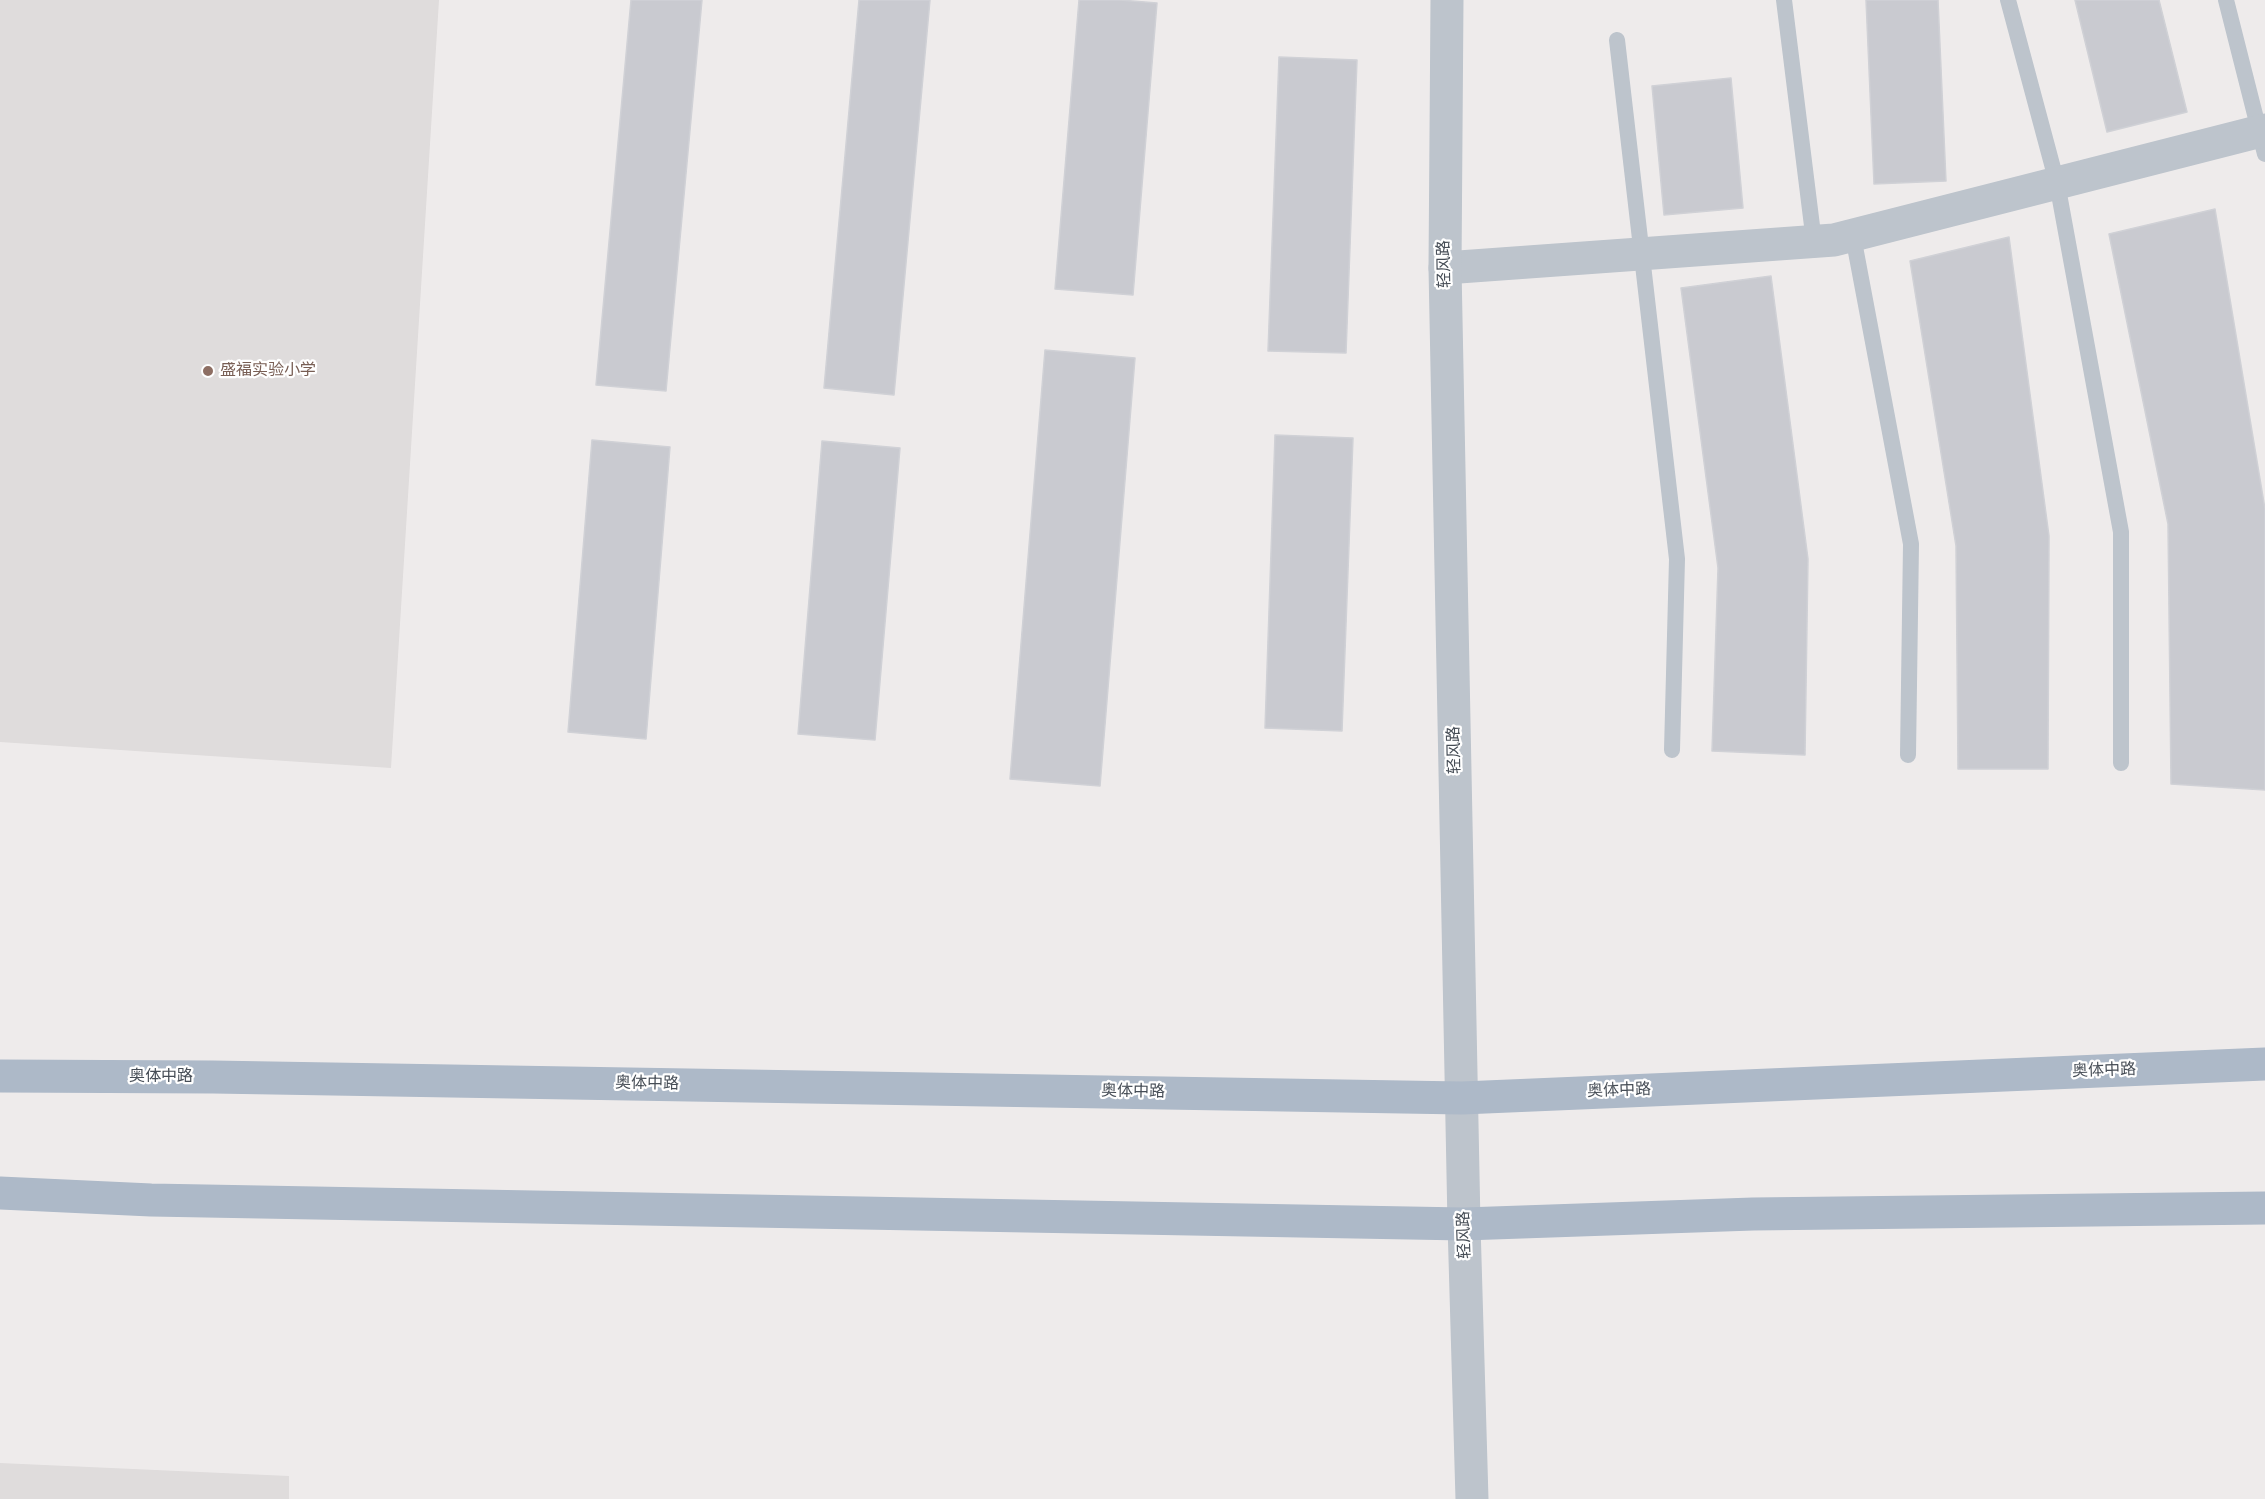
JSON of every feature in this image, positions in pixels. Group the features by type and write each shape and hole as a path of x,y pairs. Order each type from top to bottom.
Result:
{"main road":[{"name":"奥体中路","path":"0,1076 213,1077 1462,1098 2265,1064"},
{"path":"0,1193 163,1200 1464,1224 1753,1214 2265,1208"}],"street":[{"name":"轻风路","path":"1447,0 1445,268 1464,1224 1473,1499"},
{"path":"1445,268 1834,240 2056,183 2263,139"}],"lane":[{"path":"1784,0 1814,242"},
{"path":"2008,0 2056,183 2121,532 2121,763"},
{"path":"2226,0 2263,139"},
{"path":"1617,40 1677,559 1672,750"},
{"path":"1852,236 1911,544 1908,755"}],"shaded area":[{"name":"盛福实验小学","path":"0,0 439,0 391,768 0,742"},
{"path":"0,1463 289,1476 289,1499 0,1499"}],"building":[{"path":"631,0 702,0 666,391 596,385"},
{"path":"859,0 930,0 894,395 824,388"},
{"path":"1079,0 1157,3 1133,295 1055,289"},
{"path":"1866,0 1938,0 1946,181 1874,184"},
{"path":"2075,0 2159,0 2187,112 2107,132"},
{"path":"1279,57 1357,60 1346,353 1268,351"},
{"path":"1731,78 1743,208 1664,215 1652,86"},
{"path":"2215,209 2265,509 2265,790 2171,784 2168,524 2109,234"},
{"path":"2009,237 2049,536 2048,769 1958,769 1956,546 1910,261"},
{"path":"1771,276 1808,559 1805,755 1712,751 1718,568 1681,288"},
{"path":"1045,350 1135,358 1100,786 1010,779"},
{"path":"1275,435 1353,438 1342,731 1265,728"},
{"path":"592,440 670,447 646,739 568,732"},
{"path":"822,441 900,448 875,740 798,734"}],"place":[{"name":"盛福实验小学","path":"208,371"}]}
